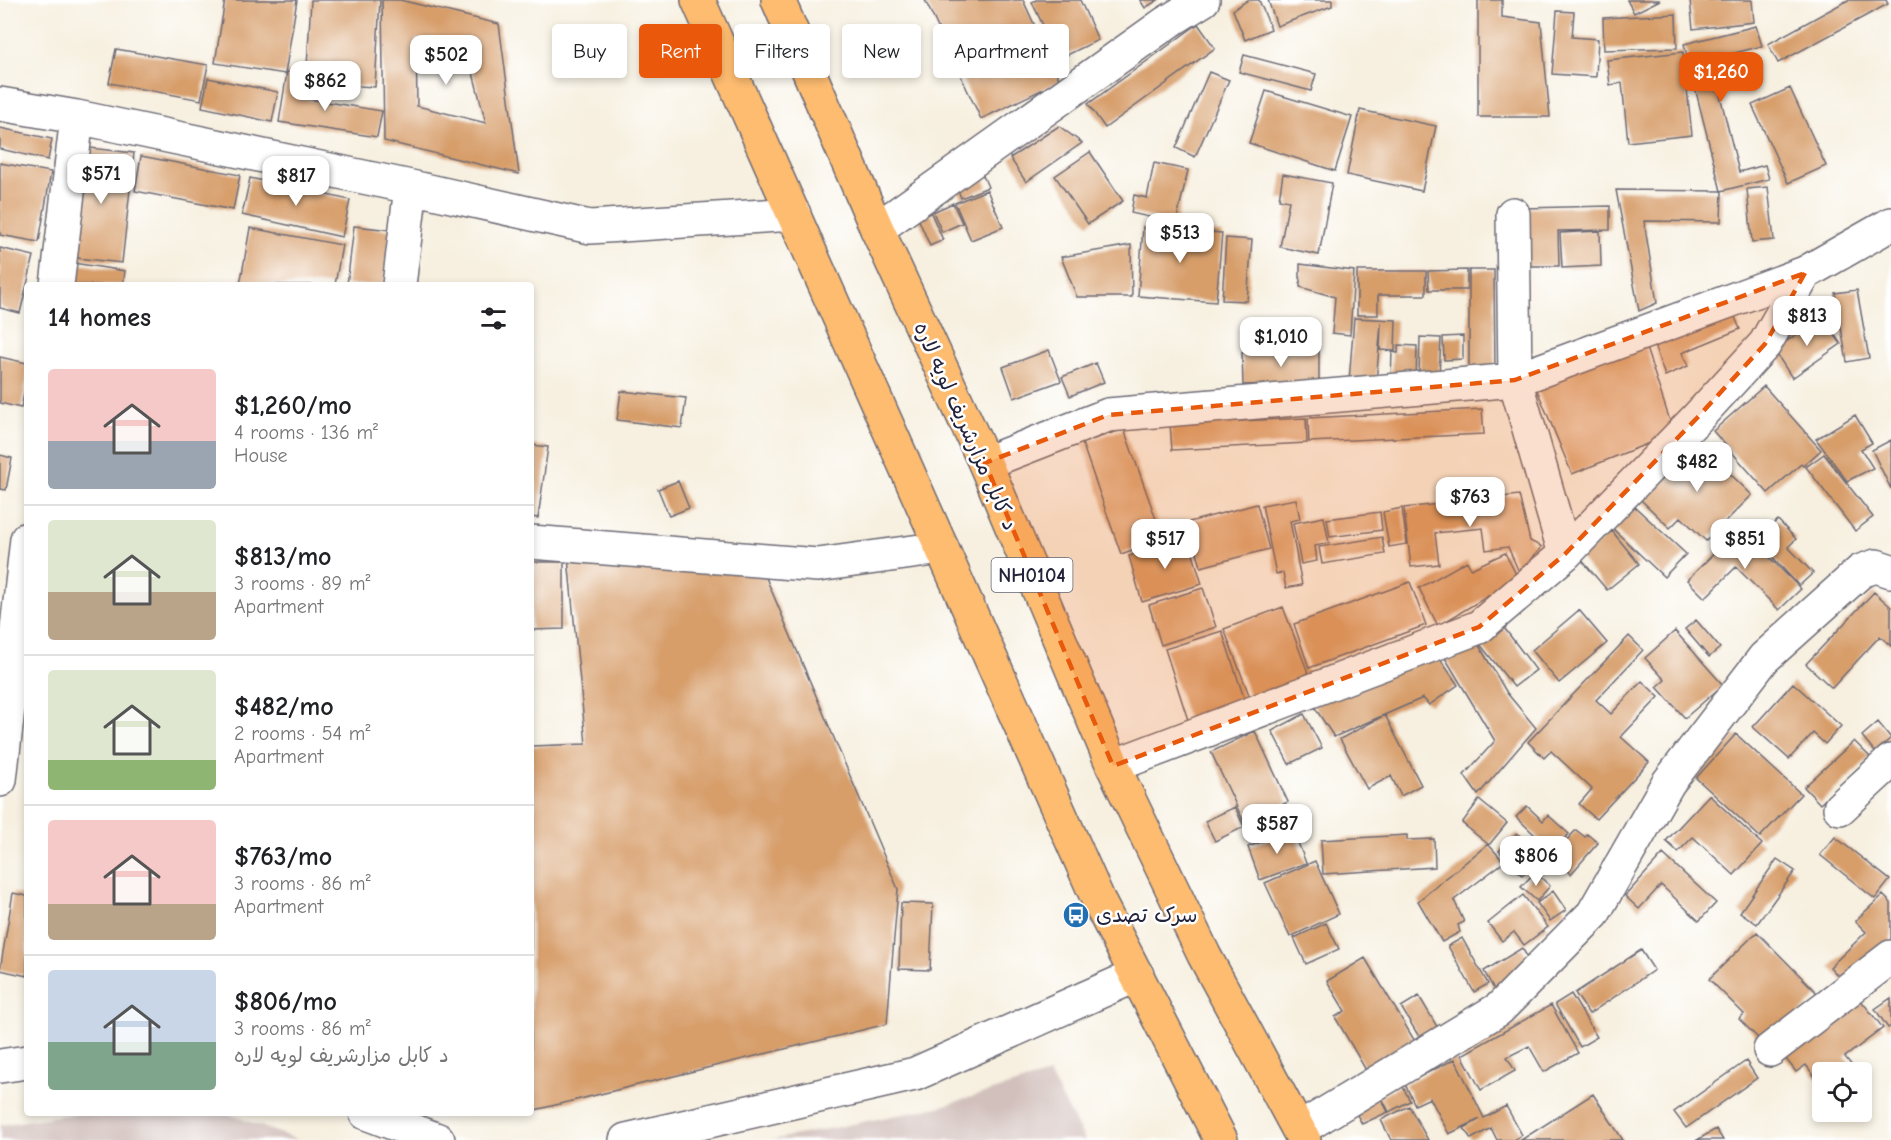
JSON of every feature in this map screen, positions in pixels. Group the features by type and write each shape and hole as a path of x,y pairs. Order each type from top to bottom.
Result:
{"highway":[{"name":"NH0104","path":"698,0 1101,906 1221,1140"},
{"name":"د کابل مزارشریف لویه لاره","path":"778,0 877,229 985,463 1113,766 1204,955 1302,1134"}],"street":[{"path":"877,229 1166,23 1203,0"},
{"path":"0,104 77,117 590,227 794,214"},
{"path":"57,282 77,117"},
{"path":"399,282 411,187"},
{"path":"1513,214 1515,380 1565,554"},
{"path":"985,463 1108,415 1515,380 1805,273 1891,224"},
{"path":"1113,766 1479,627 1565,554 1697,418 1765,344 1805,273"},
{"path":"534,542 818,565 942,548"},
{"path":"0,780 24,566"},
{"path":"1302,1134 1499,1009 1593,914 1668,783 1764,658 1861,571 1876,566 1891,572"},
{"path":"1840,808 1891,761"},
{"path":"1770,1050 1891,957"},
{"path":"626,1140 915,1074 1137,975"},
{"path":"0,1066 24,1062"},
{"path":"374,1116 438,1140"}],"highlighted area":[{"path":"1805,273 1765,344 1697,418 1565,554 1479,627 1113,766 985,463 1108,415 1515,380"}],"shaded area":[{"path":"1049,1074 1085,1140 772,1140 938,1107"},
{"path":"58,1116 234,1116 298,1140 0,1140 0,1125"}],"building":[{"path":"225,0 297,0 285,74 215,63"},
{"path":"311,0 380,0 375,87 306,83"},
{"path":"382,0 400,0 499,24 519,174 384,141","holes":["416,39 466,46 486,123 417,106"]},
{"path":"925,0 1023,0 1034,24 936,24"},
{"path":"1036,0 1080,0 1098,40 1069,54 1069,24 1042,24 1032,2"},
{"path":"1140,0 1158,0 1145,8"},
{"path":"1248,0 1259,0 1271,29 1245,40 1233,10"},
{"path":"1268,0 1332,0 1332,6 1277,26"},
{"path":"1478,0 1502,0 1502,17 1541,22 1550,117 1478,117"},
{"path":"1627,0 1660,0 1634,13"},
{"path":"1690,0 1752,0 1754,22 1693,29"},
{"path":"1848,0 1886,0 1888,4 1778,63 1768,44"},
{"path":"1557,11 1574,12 1572,37 1598,39 1596,77 1552,74"},
{"path":"1676,14 1677,48 1604,50 1603,18"},
{"path":"1198,24 1215,48 1105,128 1088,104"},
{"path":"1756,26 1762,46 1711,59 1739,172 1765,165 1769,179 1721,191 1684,44"},
{"path":"116,49 208,65 201,100 109,83"},
{"path":"1683,52 1692,135 1628,142 1622,83 1610,85 1607,60"},
{"path":"1244,55 1316,74 1311,91 1239,72"},
{"path":"287,72 306,75 302,98 382,111 377,137 279,122"},
{"path":"1209,72 1229,80 1195,157 1176,148"},
{"path":"208,78 278,92 272,122 202,107"},
{"path":"962,78 1059,78 1060,81 981,119"},
{"path":"1790,88 1826,166 1788,183 1752,105"},
{"path":"1266,91 1352,117 1335,171 1249,143"},
{"path":"1360,110 1436,126 1422,191 1347,175"},
{"path":"1059,126 1082,143 1026,182 1010,158"},
{"path":"0,128 52,139 48,160 0,149"},
{"path":"81,147 134,153 122,263 68,257"},
{"path":"1090,152 1123,201 1088,224 1055,176"},
{"path":"141,156 240,175 233,210 135,191"},
{"path":"0,163 51,172 39,242 0,235"},
{"path":"1154,163 1188,170 1176,223 1131,213 1134,195 1147,198"},
{"path":"981,171 988,187 961,198 955,182"},
{"path":"1283,174 1332,183 1319,255 1280,247 1289,201 1279,199"},
{"path":"250,178 350,200 342,237 242,215"},
{"path":"1768,187 1774,240 1752,242 1747,189"},
{"path":"987,190 1003,227 971,240 955,203"},
{"path":"1616,190 1722,191 1721,222 1644,221 1657,303 1639,311"},
{"path":"953,203 962,223 942,232 933,212"},
{"path":"1610,206 1610,230 1558,231 1559,266 1524,266 1523,208"},
{"path":"931,213 943,240 930,246 918,218"},
{"path":"354,226 391,230 384,282 347,282"},
{"path":"1143,227 1222,233 1216,302 1138,296"},
{"path":"250,228 342,245 336,282 241,282"},
{"path":"1600,231 1601,266 1562,268 1560,233"},
{"path":"1226,238 1252,240 1247,301 1222,300"},
{"path":"1131,245 1132,297 1077,297 1061,257"},
{"path":"0,248 34,256 28,282 24,282 24,297 20,313 0,308"},
{"path":"73,263 125,271 123,282 70,282"},
{"path":"1300,264 1354,271 1350,335 1332,333 1335,297 1300,287"},
{"path":"1467,270 1467,290 1429,290 1428,271"},
{"path":"1469,270 1494,270 1495,374 1469,374"},
{"path":"1357,271 1426,271 1426,295 1378,295 1378,315 1357,315"},
{"path":"1857,290 1869,358 1847,362 1835,293"},
{"path":"1732,310 1740,329 1682,353 1688,366 1665,376 1653,342"},
{"path":"1822,317 1841,344 1792,378 1774,350"},
{"path":"1354,318 1396,320 1395,351 1380,350 1381,323 1376,384 1349,382"},
{"path":"1463,336 1463,359 1444,360 1443,337"},
{"path":"1420,337 1441,338 1439,376 1419,375"},
{"path":"1398,345 1417,346 1416,381 1391,380 1392,352 1398,353"},
{"path":"1645,345 1674,433 1572,474 1533,380"},
{"path":"1049,350 1061,381 1014,398 1003,367"},
{"path":"1319,351 1319,383 1243,385 1242,352"},
{"path":"0,357 24,362 24,394 21,408 0,403"},
{"path":"1096,363 1104,382 1070,396 1062,377"},
{"path":"1764,386 1821,450 1768,493 1713,431"},
{"path":"621,391 686,398 682,428 617,420"},
{"path":"1482,409 1484,434 1309,442 1308,418"},
{"path":"1855,415 1872,443 1861,449 1873,468 1847,481 1816,439"},
{"path":"1306,418 1307,443 1172,450 1170,424"},
{"path":"1124,429 1163,539 1121,554 1082,443"},
{"path":"1891,440 1891,489 1872,450"},
{"path":"1696,441 1752,495 1706,541 1681,517 1670,528 1640,499"},
{"path":"534,445 548,447 538,518 534,517"},
{"path":"1824,454 1873,517 1855,531 1806,467"},
{"path":"0,455 12,458 6,490 0,489"},
{"path":"678,481 689,508 669,516 658,489"},
{"path":"1519,495 1530,541 1542,547 1519,572 1508,547 1486,550 1483,528 1435,533 1439,564 1411,567 1404,508"},
{"path":"1296,499 1300,519 1290,521 1302,585 1286,588 1283,573 1276,574 1262,505"},
{"path":"1257,504 1269,549 1201,567 1189,522"},
{"path":"1634,506 1686,554 1664,577 1612,528"},
{"path":"1402,508 1407,544 1389,547 1383,512"},
{"path":"1380,512 1382,530 1330,537 1327,519"},
{"path":"1324,517 1329,543 1315,546 1317,561 1301,564 1293,523"},
{"path":"1778,520 1796,539 1788,547 1813,573 1799,586 1756,539"},
{"path":"1740,528 1801,589 1779,610 1736,567 1705,598 1687,580"},
{"path":"1612,531 1639,564 1607,590 1580,558"},
{"path":"1382,537 1385,554 1322,564 1319,547"},
{"path":"1188,538 1202,584 1142,602 1129,556"},
{"path":"1505,553 1518,578 1438,626 1419,588 1467,561 1471,569"},
{"path":"568,558 764,573 898,889 887,1024 534,1110 534,746 586,744"},
{"path":"534,562 564,562 564,629 534,630"},
{"path":"1410,582 1426,625 1309,668 1294,624"},
{"path":"1203,588 1216,627 1161,645 1149,605"},
{"path":"1874,592 1891,607 1891,646 1880,636 1832,688 1806,664"},
{"path":"1283,607 1310,678 1251,700 1224,629"},
{"path":"1579,610 1607,643 1559,683 1532,650"},
{"path":"1696,620 1720,648 1709,657 1685,629"},
{"path":"1502,625 1536,670 1514,687 1479,643"},
{"path":"1222,631 1245,701 1188,720 1165,649"},
{"path":"1675,631 1723,685 1685,718 1657,687 1665,680 1645,658"},
{"path":"1629,636 1643,650 1596,700 1611,714 1642,681 1659,697 1621,737 1649,762 1596,819 1579,804 1592,789 1551,751 1544,758 1528,742"},
{"path":"1474,637 1507,693 1536,728 1478,795 1464,775 1495,741 1441,651"},
{"path":"1433,649 1458,685 1429,705 1423,698 1334,737 1313,705"},
{"path":"1793,683 1841,726 1825,744 1813,733 1789,759 1753,727"},
{"path":"1304,714 1322,748 1289,764 1272,731"},
{"path":"1385,715 1421,785 1401,796 1391,776 1367,789 1340,739"},
{"path":"1878,722 1891,738 1875,752 1862,736"},
{"path":"1255,731 1288,802 1244,822 1211,752"},
{"path":"1736,734 1801,794 1760,837 1696,778"},
{"path":"1854,741 1870,757 1820,804 1804,787"},
{"path":"1709,795 1762,844 1734,875 1693,837 1678,852 1666,841"},
{"path":"1479,800 1507,823 1489,845 1462,823"},
{"path":"1527,806 1543,821 1548,815 1569,834 1552,851 1516,817"},
{"path":"1235,807 1244,827 1215,841 1205,821"},
{"path":"1293,830 1306,863 1260,880 1248,847"},
{"path":"1576,830 1585,837 1587,834 1598,843 1571,874 1558,862 1570,849 1564,843"},
{"path":"1517,833 1541,857 1522,875 1499,851"},
{"path":"1407,835 1407,840 1434,839 1435,867 1323,874 1321,840"},
{"path":"1835,837 1890,880 1875,899 1820,855"},
{"path":"1488,844 1504,862 1454,900 1464,922 1458,925 1460,932 1442,942 1418,901"},
{"path":"1663,854 1716,903 1699,921 1661,885 1639,909 1625,896"},
{"path":"1777,859 1795,871 1757,924 1740,912"},
{"path":"1315,861 1339,914 1290,937 1265,883"},
{"path":"1535,872 1550,886 1537,901 1521,887"},
{"path":"1553,891 1566,910 1550,921 1537,903"},
{"path":"13,893 24,895 24,975 0,970"},
{"path":"1523,895 1548,927 1524,945 1514,932 1502,941 1488,923"},
{"path":"1883,895 1891,903 1891,944 1847,986 1830,967 1866,932 1855,921"},
{"path":"901,903 933,904 930,970 899,969"},
{"path":"1326,923 1339,949 1306,964 1294,938"},
{"path":"1757,932 1819,995 1766,1046 1739,1019 1744,1014 1709,979"},
{"path":"1462,938 1488,984 1474,992 1448,946"},
{"path":"1522,948 1534,968 1495,991 1484,971"},
{"path":"1641,950 1654,970 1589,1014 1575,993"},
{"path":"1365,958 1416,1043 1367,1072 1335,1017 1345,1011 1327,981"},
{"path":"1571,994 1597,1037 1580,1047 1555,1004"},
{"path":"1419,996 1439,1030 1421,1040 1401,1007"},
{"path":"1859,998 1883,1028 1845,1057 1849,1062 1812,1062 1812,1073 1806,1065 1796,1072 1783,1055"},
{"path":"1891,998 1891,1026 1888,1028 1875,1009"},
{"path":"1551,1005 1578,1053 1544,1072 1529,1046 1507,1057 1515,1071 1481,1090 1462,1055"},
{"path":"1455,1059 1484,1118 1506,1106 1522,1135 1514,1140 1497,1140 1491,1128 1471,1139 1464,1128 1480,1119 1449,1134 1430,1098 1415,1105 1405,1084"},
{"path":"1746,1061 1757,1078 1686,1128 1674,1112"},
{"path":"1402,1085 1410,1101 1389,1112 1381,1096"},
{"path":"1593,1094 1623,1140 1521,1140"},
{"path":"1380,1096 1388,1112 1362,1124 1354,1109"},
{"path":"1409,1106 1428,1140 1391,1140 1381,1120"},
{"path":"1716,1129 1723,1140 1697,1140"}],"place":[{"name":"سرک تصدی","path":"1076,915"}]}
